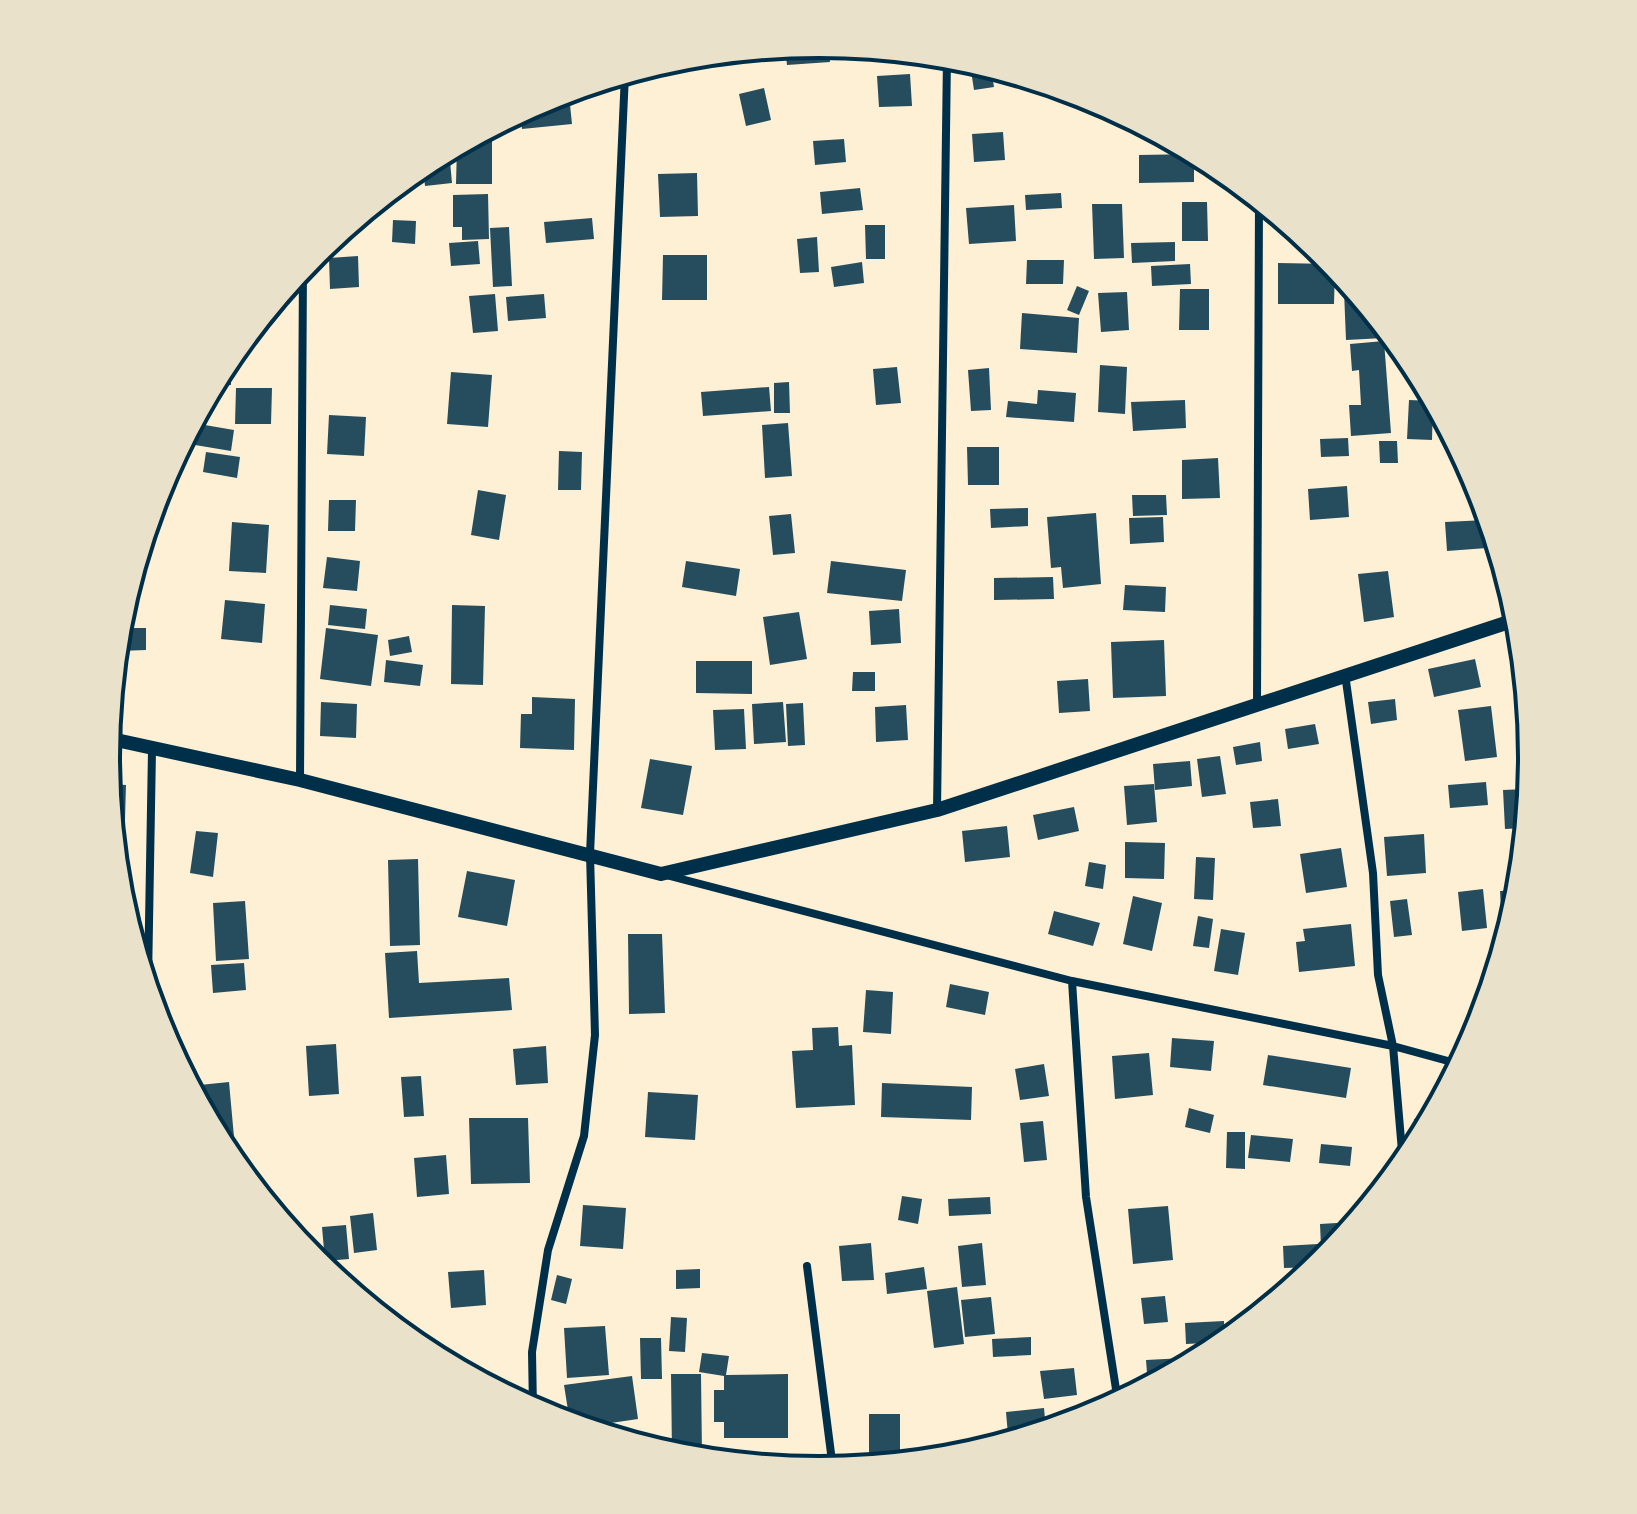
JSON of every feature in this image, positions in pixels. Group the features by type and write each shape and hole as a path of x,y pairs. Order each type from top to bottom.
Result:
{"street":[{"path":"937,810 947,70"},
{"path":"533,1395 532,1352 548,1250 584,1136 595,1035 590,854 624,86"},
{"path":"1257,703 1259,214"},
{"path":"300,780 303,285"},
{"path":"661,874 937,810 1504,623"},
{"path":"1345,674 1373,873 1378,975 1393,1046 1401,1143"},
{"path":"120,742 300,780 1072,981 1393,1046 1447,1061"},
{"path":"148,955 152,750"},
{"path":"1072,981 1086,1197 1116,1389"},
{"path":"807,1266 831,1456"}],"building":[{"path":"830,58 830,62 787,65 786,59"},
{"path":"910,74 912,106 879,107 877,76"},
{"path":"972,75 993,80 994,87 974,90"},
{"path":"764,88 771,120 746,126 739,94"},
{"path":"570,104 572,124 522,129 521,124"},
{"path":"1003,132 1005,160 974,162 972,134"},
{"path":"492,139 492,184 456,184 457,160"},
{"path":"844,139 846,162 815,165 813,141"},
{"path":"1172,154 1194,168 1194,182 1139,183 1139,155"},
{"path":"450,164 452,183 425,186 424,180"},
{"path":"697,173 698,216 660,217 658,174"},
{"path":"860,188 863,210 822,214 820,192"},
{"path":"1061,193 1062,208 1026,210 1025,195"},
{"path":"488,194 489,239 462,240 462,227 453,227 453,195"},
{"path":"1182,202 1207,202 1208,241 1182,241"},
{"path":"1092,204 1122,204 1124,258 1094,259"},
{"path":"1014,205 1016,241 969,244 966,208"},
{"path":"592,218 594,239 546,243 544,222"},
{"path":"393,220 416,221 415,244 392,242"},
{"path":"865,225 885,225 885,259 866,259"},
{"path":"509,227 512,286 493,287 490,228"},
{"path":"817,237 819,272 800,273 797,239"},
{"path":"478,241 480,264 451,266 449,243"},
{"path":"1175,242 1175,261 1132,263 1131,243"},
{"path":"663,255 707,255 707,300 662,300"},
{"path":"358,256 359,287 330,289 329,258"},
{"path":"1027,260 1064,260 1063,284 1026,284"},
{"path":"862,262 864,283 834,287 831,267"},
{"path":"1278,263 1314,264 1334,286 1334,304 1278,304"},
{"path":"1190,264 1191,284 1152,286 1151,266"},
{"path":"1077,286 1089,291 1079,315 1067,310"},
{"path":"1180,289 1209,289 1209,330 1179,330"},
{"path":"1127,292 1129,330 1101,332 1098,293"},
{"path":"495,294 498,331 473,333 469,296"},
{"path":"544,294 546,318 508,321 506,297"},
{"path":"1344,296 1378,338 1346,340"},
{"path":"1022,313 1079,318 1077,353 1020,349"},
{"path":"1380,341 1384,347 1391,433 1351,436 1349,405 1361,405 1359,370 1352,371 1350,344"},
{"path":"1100,365 1127,367 1125,414 1098,412"},
{"path":"897,367 901,403 876,405 873,369"},
{"path":"989,368 991,410 971,411 968,370"},
{"path":"451,372 492,375 488,427 447,424"},
{"path":"789,382 790,413 774,413 774,383"},
{"path":"769,387 771,411 703,416 701,392"},
{"path":"236,388 272,388 271,424 235,424"},
{"path":"1038,390 1076,393 1074,422 1006,417 1008,401 1037,404"},
{"path":"1185,400 1186,428 1133,431 1131,402"},
{"path":"1409,400 1419,400 1432,424 1432,440 1407,439"},
{"path":"329,415 366,417 364,456 327,454"},
{"path":"788,423 792,476 765,478 762,425"},
{"path":"204,425 234,430 231,451 194,445"},
{"path":"1348,438 1349,456 1321,457 1320,439"},
{"path":"1379,441 1397,441 1398,463 1380,463"},
{"path":"967,447 999,447 999,485 968,485"},
{"path":"559,451 582,452 581,490 558,490"},
{"path":"206,452 240,457 237,478 203,472"},
{"path":"1218,458 1220,498 1182,499 1182,460"},
{"path":"1347,486 1349,517 1310,520 1308,489"},
{"path":"478,490 506,495 499,540 471,535"},
{"path":"1132,495 1166,495 1167,515 1133,516"},
{"path":"329,500 356,500 355,531 328,531"},
{"path":"1028,508 1028,526 991,528 990,509"},
{"path":"1096,513 1101,584 1063,588 1061,567 1051,568 1047,517"},
{"path":"791,514 795,553 773,555 769,516"},
{"path":"1163,517 1164,542 1130,544 1129,518"},
{"path":"1476,521 1485,548 1447,551 1445,522"},
{"path":"232,522 269,525 266,573 229,571"},
{"path":"327,557 360,561 357,591 323,588"},
{"path":"686,561 740,569 736,596 682,587"},
{"path":"831,561 906,570 902,601 827,593"},
{"path":"1388,571 1394,617 1364,622 1358,574"},
{"path":"1053,577 1054,599 994,600 994,578"},
{"path":"1125,585 1166,587 1165,612 1123,610"},
{"path":"225,600 265,604 262,643 221,639"},
{"path":"330,605 367,609 365,629 328,625"},
{"path":"452,605 485,606 483,685 451,684"},
{"path":"899,609 901,643 871,645 869,611"},
{"path":"799,612 807,659 770,665 763,617"},
{"path":"132,628 146,628 146,650 128,651"},
{"path":"326,628 378,635 371,686 320,679"},
{"path":"409,636 412,652 390,656 388,640"},
{"path":"1164,640 1166,696 1113,698 1111,642"},
{"path":"1475,659 1481,687 1434,697 1428,669"},
{"path":"386,660 423,665 420,686 384,682"},
{"path":"696,661 752,661 752,694 696,693"},
{"path":"853,672 875,672 875,691 852,691"},
{"path":"1088,679 1090,711 1059,713 1057,681"},
{"path":"532,697 575,699 574,750 520,748 521,714 532,714"},
{"path":"1395,699 1397,720 1371,724 1368,702"},
{"path":"321,702 357,704 356,738 320,736"},
{"path":"783,702 786,742 754,744 752,704"},
{"path":"803,703 805,745 788,746 786,704"},
{"path":"906,705 908,740 876,742 875,707"},
{"path":"1491,706 1497,757 1465,761 1458,710"},
{"path":"744,709 746,749 715,750 713,710"},
{"path":"1315,724 1319,744 1288,749 1285,729"},
{"path":"1260,742 1262,761 1236,765 1233,747"},
{"path":"1220,756 1226,794 1202,797 1197,759"},
{"path":"650,759 692,766 683,815 641,808"},
{"path":"1190,761 1192,786 1155,790 1153,764"},
{"path":"1486,782 1488,805 1450,808 1448,785"},
{"path":"1154,784 1157,822 1127,825 1124,786"},
{"path":"121,785 126,785 124,841"},
{"path":"1517,789 1514,829 1505,829 1503,790"},
{"path":"1278,799 1281,826 1253,828 1250,802"},
{"path":"1074,807 1079,831 1038,840 1033,815"},
{"path":"1007,826 1010,857 965,862 962,831"},
{"path":"196,831 218,833 213,877 190,873"},
{"path":"1424,834 1426,873 1387,876 1384,837"},
{"path":"1125,842 1165,843 1164,879 1125,878"},
{"path":"1341,848 1347,887 1306,893 1300,854"},
{"path":"1196,857 1215,858 1213,900 1194,899"},
{"path":"418,859 420,945 390,946 388,860"},
{"path":"1089,862 1106,865 1103,889 1085,886"},
{"path":"467,871 515,880 507,926 458,917"},
{"path":"1483,889 1487,928 1462,931 1458,892"},
{"path":"1133,896 1162,903 1152,951 1123,944"},
{"path":"1407,899 1412,935 1394,937 1390,901"},
{"path":"245,901 249,959 216,961 213,903"},
{"path":"1054,911 1100,923 1093,946 1048,934"},
{"path":"1198,916 1213,919 1209,948 1193,946"},
{"path":"1351,924 1355,966 1299,972 1296,942 1305,941 1303,929"},
{"path":"1221,929 1245,933 1238,975 1214,971"},
{"path":"628,934 662,934 665,1013 629,1014"},
{"path":"417,951 419,983 509,978 512,1010 389,1018 385,953"},
{"path":"244,963 246,990 213,993 211,965"},
{"path":"950,984 989,992 985,1015 946,1007"},
{"path":"866,990 893,992 891,1034 863,1032"},
{"path":"838,1027 839,1046 852,1045 855,1105 796,1108 792,1051 813,1050 812,1028"},
{"path":"1172,1038 1214,1041 1211,1071 1170,1067"},
{"path":"336,1044 339,1094 309,1096 306,1046"},
{"path":"546,1046 548,1083 516,1085 513,1049"},
{"path":"1149,1053 1153,1095 1115,1099 1112,1056"},
{"path":"1268,1055 1351,1068 1346,1098 1263,1085"},
{"path":"1044,1064 1049,1096 1020,1100 1015,1069"},
{"path":"421,1076 424,1116 404,1117 401,1077"},
{"path":"229,1082 234,1137 232,1137 202,1085"},
{"path":"882,1083 972,1087 971,1120 881,1117"},
{"path":"648,1092 698,1095 695,1140 645,1137"},
{"path":"1189,1108 1214,1115 1210,1133 1185,1127"},
{"path":"469,1118 528,1118 530,1183 471,1184"},
{"path":"1043,1121 1047,1160 1024,1162 1020,1123"},
{"path":"1227,1132 1245,1132 1245,1169 1226,1168"},
{"path":"1251,1135 1293,1139 1290,1162 1248,1158"},
{"path":"1321,1144 1352,1147 1350,1166 1319,1163"},
{"path":"446,1155 449,1194 417,1197 414,1158"},
{"path":"902,1196 922,1199 918,1224 898,1220"},
{"path":"990,1197 991,1214 949,1216 948,1199"},
{"path":"583,1205 626,1208 623,1249 580,1246"},
{"path":"1168,1206 1173,1260 1133,1264 1128,1209"},
{"path":"373,1213 377,1250 354,1253 350,1216"},
{"path":"1339,1223 1321,1243 1320,1224"},
{"path":"346,1225 349,1259 334,1260 324,1251 322,1227"},
{"path":"871,1243 874,1280 842,1281 839,1246"},
{"path":"982,1243 986,1285 962,1287 958,1246"},
{"path":"1283,1246 1318,1246 1295,1268 1284,1268"},
{"path":"924,1267 927,1289 887,1294 885,1273"},
{"path":"700,1269 700,1288 676,1289 676,1270"},
{"path":"484,1270 486,1305 451,1308 448,1272"},
{"path":"557,1275 572,1279 566,1304 551,1300"},
{"path":"957,1287 964,1344 934,1348 927,1291"},
{"path":"1165,1296 1168,1322 1144,1324 1141,1298"},
{"path":"991,1297 995,1334 965,1337 961,1300"},
{"path":"671,1317 687,1318 685,1352 669,1351"},
{"path":"1224,1321 1224,1326 1198,1343 1186,1344 1185,1323"},
{"path":"605,1326 609,1375 567,1378 564,1328"},
{"path":"1031,1337 1031,1355 993,1357 992,1339"},
{"path":"640,1338 661,1338 662,1379 641,1379"},
{"path":"702,1353 729,1356 726,1375 788,1374 788,1438 724,1438 724,1422 714,1422 714,1390 724,1390 724,1376 699,1372"},
{"path":"1174,1359 1147,1374 1146,1360"},
{"path":"1074,1368 1077,1395 1044,1399 1040,1371"},
{"path":"671,1374 701,1374 702,1446 672,1440"},
{"path":"632,1376 638,1419 609,1423 568,1409 564,1385"},
{"path":"1044,1408 1045,1418 1008,1429 1006,1412"},
{"path":"869,1414 900,1414 900,1451 869,1454"}]}
